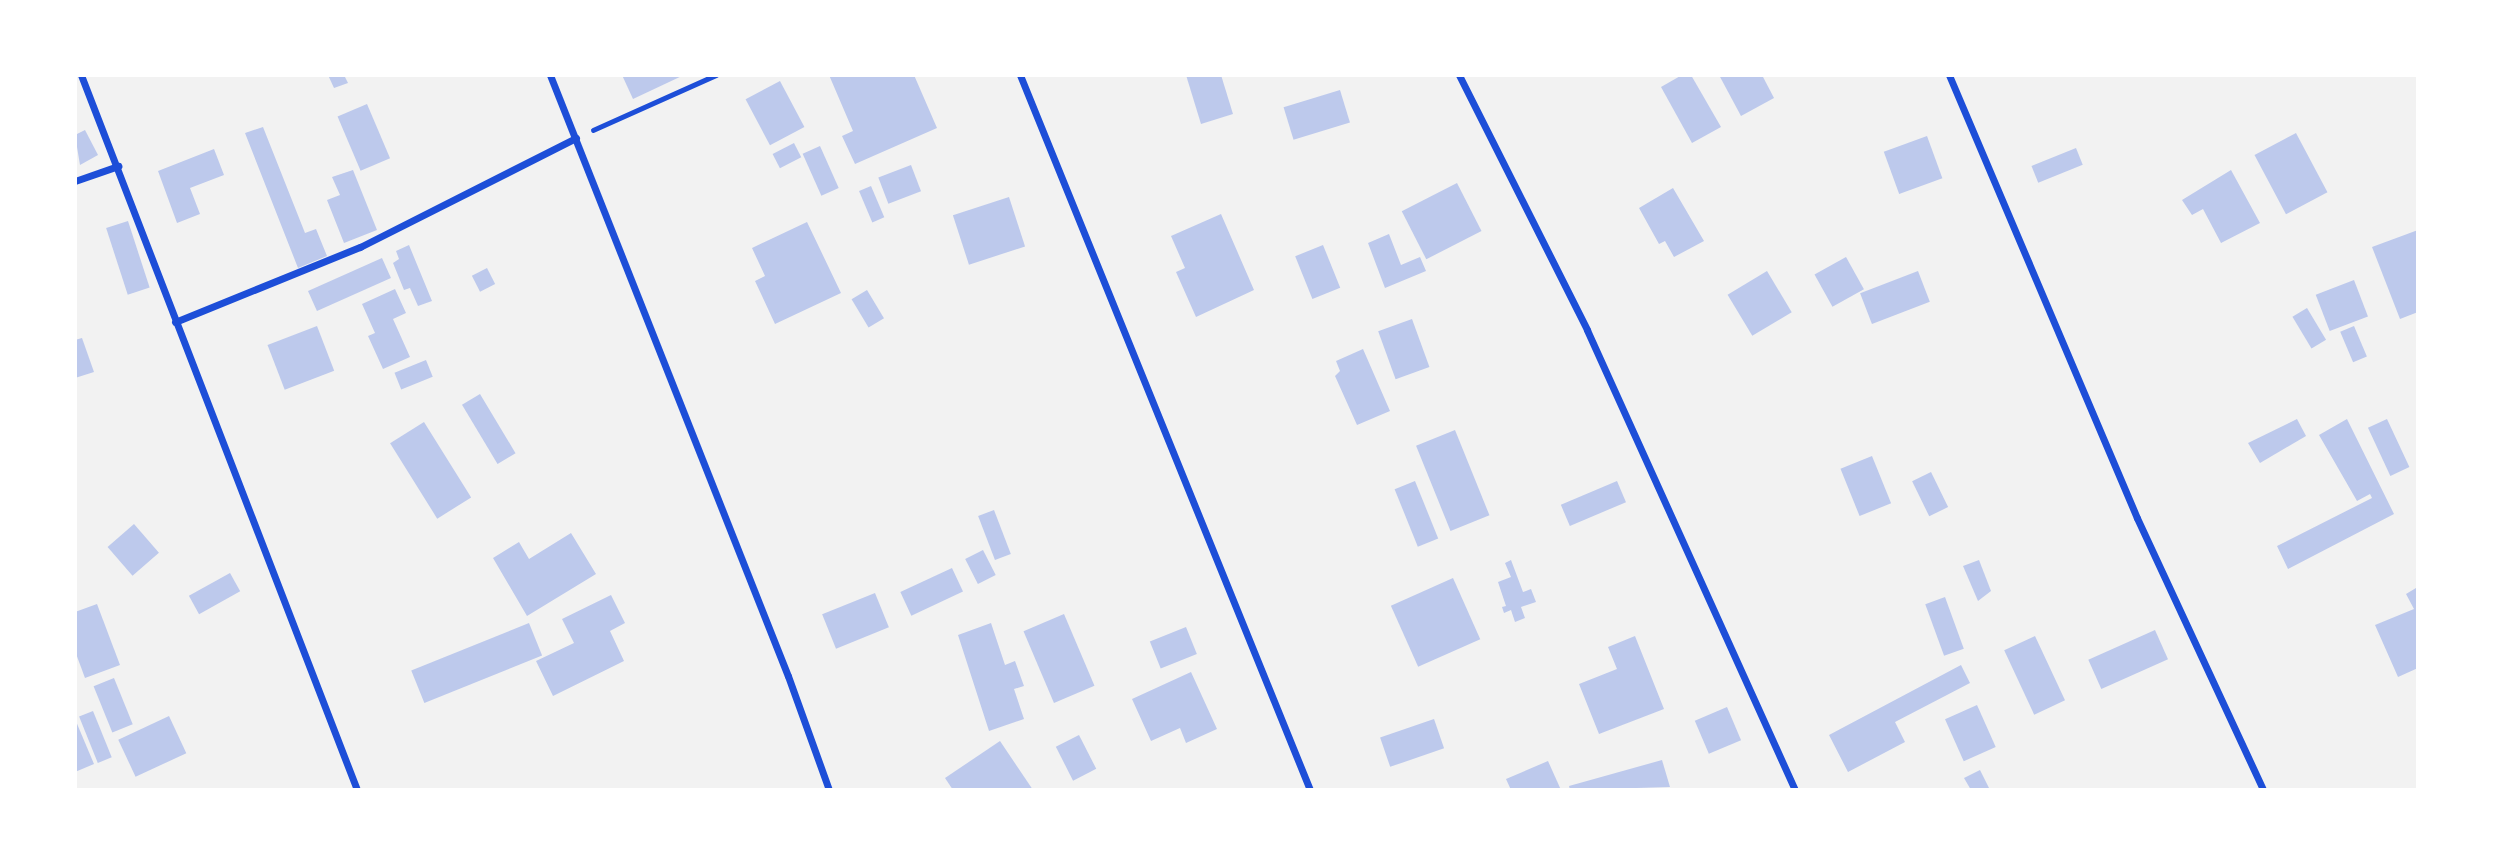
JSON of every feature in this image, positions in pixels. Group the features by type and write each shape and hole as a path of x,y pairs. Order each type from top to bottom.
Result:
{"street":[{"path":"81,75 357,790"},
{"path":"550,75 829,790"},
{"path":"1020,75 1310,790"},
{"path":"1459,75 1587,330 1795,790"},
{"path":"1949,75 2137,519 2263,790"},
{"path":"175,322 360,247 576,138"},
{"path":"75,181 118,166"}],"path":[{"path":"576,138 716,75"}],"building":[{"path":"328,75 344,75 348,83 334,88"},
{"path":"622,75 684,75 633,99"},
{"path":"829,75 914,75 937,128 855,164 842,136 853,131"},
{"path":"1186,75 1221,75 1233,114 1201,124"},
{"path":"1682,75 1691,75 1721,127 1692,143 1661,87"},
{"path":"1719,75 1762,75 1774,98 1741,116"},
{"path":"780,81 804,127 770,145 746,99"},
{"path":"1340,90 1350,123 1294,140 1284,107"},
{"path":"367,104 390,158 361,171 338,117"},
{"path":"263,127 305,233 316,229 327,256 298,268 245,133"},
{"path":"85,130 98,155 80,165 75,135"},
{"path":"2296,133 2327,192 2286,214 2255,155"},
{"path":"1927,136 1942,178 1899,194 1884,152"},
{"path":"794,143 801,157 780,168 773,154"},
{"path":"820,146 839,188 821,196 803,154"},
{"path":"2076,148 2083,165 2038,183 2031,166"},
{"path":"214,149 224,175 190,188 200,214 177,223 158,171"},
{"path":"911,165 921,191 888,204 878,178"},
{"path":"353,170 377,230 344,243 327,200 340,195 332,177"},
{"path":"2231,170 2260,223 2221,243 2203,209 2192,215 2182,200"},
{"path":"1457,183 1482,231 1426,259 1402,211"},
{"path":"871,186 884,217 872,222 859,191"},
{"path":"1673,188 1704,241 1674,257 1665,241 1659,244 1639,208"},
{"path":"1009,197 1025,246 969,265 953,215"},
{"path":"1221,214 1254,290 1196,317 1176,272 1185,268 1171,236"},
{"path":"128,221 150,288 128,295 106,228"},
{"path":"807,222 841,293 775,324 755,281 765,276 752,248"},
{"path":"2418,230 2418,312 2400,319 2372,247"},
{"path":"1389,234 1401,265 1420,257 1426,271 1385,288 1368,243"},
{"path":"409,245 432,301 418,306 410,288 404,290 393,263 399,259 396,251"},
{"path":"1323,245 1340,288 1312,299 1295,256"},
{"path":"1846,257 1864,289 1832,307 1815,274"},
{"path":"382,258 391,278 317,311 308,291"},
{"path":"487,268 495,284 480,292 472,276"},
{"path":"1767,271 1792,312 1752,336 1728,295"},
{"path":"1918,271 1930,302 1872,324 1860,293"},
{"path":"2354,280 2368,316 2330,331 2316,295"},
{"path":"395,289 406,313 393,319 410,357 383,369 368,336 375,333 362,304"},
{"path":"867,290 884,318 869,328 852,299"},
{"path":"2307,308 2326,340 2311,348 2292,317"},
{"path":"1412,319 1429,367 1396,379 1378,331"},
{"path":"317,326 334,371 285,390 268,345"},
{"path":"2354,326 2367,356 2353,362 2340,332"},
{"path":"82,338 94,372 75,378 75,340"},
{"path":"1363,349 1390,411 1357,425 1335,376 1340,371 1336,361"},
{"path":"426,360 433,377 401,389 394,373"},
{"path":"480,394 516,453 498,464 462,405"},
{"path":"2297,419 2306,436 2260,463 2248,443"},
{"path":"2347,419 2394,514 2288,569 2277,546 2372,498 2370,494 2357,501 2319,435"},
{"path":"2387,419 2409,467 2390,476 2368,428"},
{"path":"424,422 471,497 437,519 390,443"},
{"path":"1455,430 1489,515 1451,531 1416,446"},
{"path":"1872,456 1891,503 1860,516 1840,469"},
{"path":"1931,472 1948,507 1929,516 1912,481"},
{"path":"1415,481 1438,538 1418,547 1395,489"},
{"path":"1617,481 1626,502 1570,526 1561,505"},
{"path":"994,510 1011,554 995,560 978,516"},
{"path":"134,524 159,553 133,576 108,547"},
{"path":"571,533 596,574 527,616 493,558 519,542 529,559"},
{"path":"983,550 996,575 978,584 965,559"},
{"path":"1511,560 1523,592 1531,589 1536,602 1521,607 1525,618 1515,622 1511,610 1504,613 1502,607 1506,606 1498,582 1511,577 1505,563"},
{"path":"1979,560 1991,591 1978,601 1963,566"},
{"path":"952,568 963,592 911,616 900,592"},
{"path":"230,573 240,591 199,614 189,596"},
{"path":"1453,578 1480,639 1418,667 1391,606"},
{"path":"2416,588 2418,668 2398,677 2375,625 2414,609 2406,594"},
{"path":"875,593 889,627 836,649 822,614"},
{"path":"611,595 625,623 610,631 624,661 553,696 536,661 574,643 562,619"},
{"path":"1945,597 1964,649 1944,656 1925,604"},
{"path":"97,604 120,665 85,678 75,651 75,612"},
{"path":"1064,614 1094,686 1054,703 1023,631"},
{"path":"529,623 542,655 424,703 411,671"},
{"path":"991,623 1005,665 1015,661 1024,686 1014,689 1024,719 989,731 958,635"},
{"path":"1186,627 1197,654 1161,668 1150,642"},
{"path":"2155,630 2168,659 2101,689 2088,660"},
{"path":"1635,636 1664,709 1599,734 1579,684 1617,669 1608,647"},
{"path":"2035,636 2065,700 2034,715 2004,650"},
{"path":"1961,665 1970,683 1895,722 1905,742 1848,772 1829,735"},
{"path":"1191,672 1217,729 1186,743 1180,728 1151,741 1132,699"},
{"path":"114,678 133,724 112,733 94,686"},
{"path":"1977,705 1996,747 1964,761 1945,719"},
{"path":"1727,707 1741,740 1709,754 1695,721"},
{"path":"93,711 112,757 98,763 79,717"},
{"path":"169,716 186,753 136,777 118,740"},
{"path":"75,719 94,764 75,772"},
{"path":"1434,719 1444,748 1390,767 1380,738"},
{"path":"1079,735 1096,769 1073,781 1056,747"},
{"path":"1000,741 1033,790 953,790 945,778"},
{"path":"1662,760 1670,787 1570,790 1569,786"},
{"path":"1548,761 1561,790 1511,790 1506,779"},
{"path":"1980,770 1990,790 1971,790 1964,778"}]}
